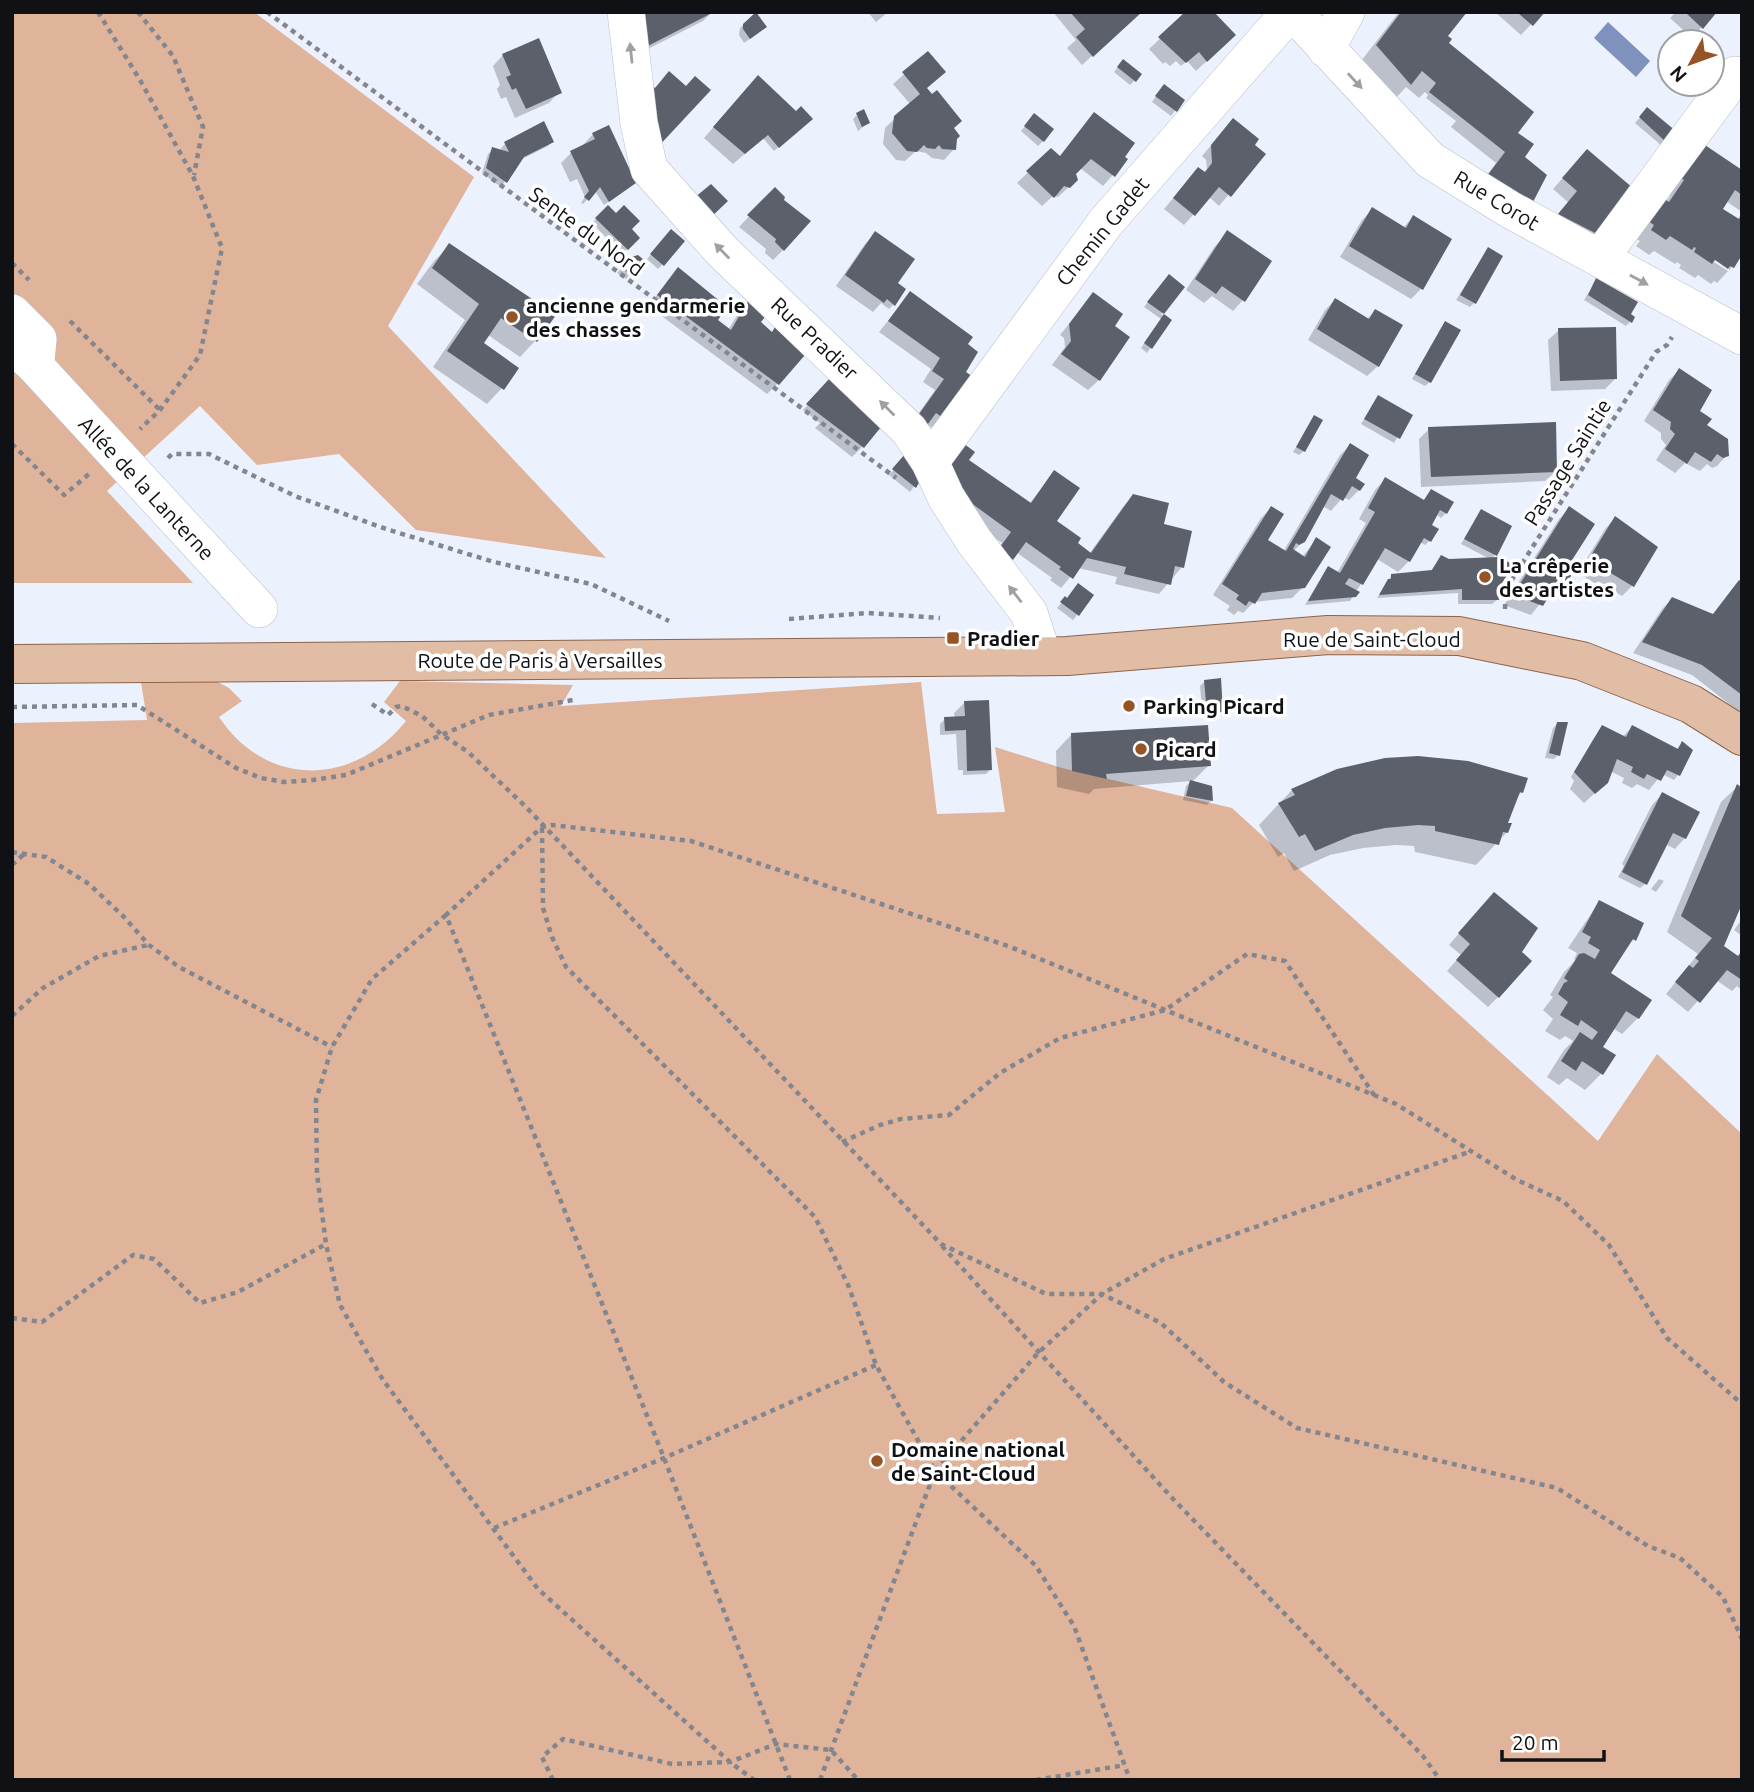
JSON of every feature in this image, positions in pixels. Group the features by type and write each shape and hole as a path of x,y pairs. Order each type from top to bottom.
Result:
{"main road":[{"name":"Rue de Saint-Cloud","path":"1055,656 1328,635 1459,636 1582,661 1691,704 1742,736"},
{"name":"Route de Paris à Versailles","path":"12,664 1055,656"}],"street":[{"name":"Rue Pradier","path":"626,12 639,123 649,169 723,252 909,430 916,472 946,497 974,541 1029,613 1055,656"},
{"name":"Chemin Gadet","path":"916,472 1106,222 1291,12"},
{"name":"Rue Corot","path":"1291,12 1430,160 1509,209 1742,336"},
{"path":"1325,50 1346,12"},
{"path":"1600,258 1735,75"},
{"name":"Allée de la Lanterne","path":"12,313 38,339 20,360 115,453 259,609"}],"path":[{"path":"12,444 64,495 115,453 160,410 200,355 222,248 193,176 140,80 98,12"},
{"path":"138,12 173,57 203,127 193,176"},
{"name":"Sente du Nord","path":"267,12 916,472"},
{"path":"12,263 32,283"},
{"path":"62,312 160,410"},
{"name":"Passage Saintie","path":"1502,645 1506,589 1656,352 1667,345"},
{"path":"141,481 172,454 209,454 295,496 386,529 494,562 591,584 680,626"},
{"path":"787,619 868,613 950,618"},
{"path":"12,707 137,705 236,768 261,778 284,782 346,775 489,715 573,699"},
{"path":"372,704 388,715 396,708 406,706 422,716 441,734 468,752 526,807 542,827 941,1244 1174,1500 1423,1756 1440,1780"},
{"path":"754,1780 730,1762 538,1589 383,1380 340,1304 326,1244 317,1174 316,1100 332,1047 372,979 542,827 552,825 691,841 1008,946 1396,1104 1517,1180 1563,1200 1609,1245 1667,1338 1742,1404"},
{"path":"542,827 543,908 552,937 566,967 815,1217 849,1287 876,1365 935,1471 1036,1566 1074,1626 1130,1780"},
{"path":"12,852 46,857 89,884 149,945 180,967 332,1047"},
{"path":"12,865 25,853"},
{"path":"446,915 790,1780"},
{"path":"12,1016 43,988 99,956 149,945"},
{"path":"842,1142 901,1119 949,1115 1000,1073 1060,1038 1165,1010 1247,954 1285,961 1374,1096"},
{"path":"820,1780 935,1471 1038,1353 1102,1294 1164,1259 1472,1151"},
{"path":"12,1318 42,1322 133,1255 154,1259 200,1303 238,1292 326,1244"},
{"path":"941,1244 1046,1294 1102,1294 1161,1323 1224,1382 1297,1428 1557,1488 1648,1546 1680,1558 1723,1597 1742,1639"},
{"path":"494,1528 664,1458 876,1365"},
{"path":"553,1780 542,1757 563,1739 672,1764 730,1762 776,1744 831,1750 858,1780"},
{"path":"1036,1780 1125,1765"}],"shaded area":[{"path":"12,12 254,12 474,177 388,326 606,558 416,530 339,454 257,465 200,406 107,491 193,583 12,583"},
{"name":"Domaine national de Saint-Cloud","path":"212,679 229,688 242,701 219,717 239,741 261,757 286,767 311,770 337,767 362,758 385,742 406,721 384,702 400,681 573,685 561,706 921,682 937,814 1005,812 995,747 1062,768 1232,808 1598,1141 1657,1054 1742,1134 1742,1780 12,1780 12,723 147,720 141,682"}],"water":[{"path":"1608,22 1650,61 1636,77 1594,38"}],"building":[{"path":"636,12 714,12 640,50"},
{"path":"756,12 767,27 750,39 743,29 743,24"},
{"path":"1070,12 1142,12 1093,57 1076,37 1085,29"},
{"path":"1185,12 1214,12 1236,35 1207,62 1199,52 1186,63 1158,37"},
{"path":"1401,12 1467,12 1448,36 1452,39 1449,43 1534,112 1518,133 1534,144 1525,157 1547,175 1533,202 1487,176 1505,152 1429,92 1436,83 1422,71 1411,85 1376,45"},
{"path":"1517,12 1545,12 1533,26"},
{"path":"1685,12 1717,12 1702,28"},
{"path":"539,38 562,93 526,109 516,88 512,90 506,77 511,75 502,54"},
{"path":"928,51 946,72 927,88 932,94 937,90 962,121 954,128 960,136 956,150 942,149 939,145 935,149 927,148 924,145 917,152 907,151 892,133 894,116 920,94 902,72"},
{"path":"1123,59 1142,74 1136,82 1117,67"},
{"path":"669,71 686,86 695,76 711,90 656,149 648,82 655,88"},
{"path":"758,75 796,111 801,106 813,119 779,148 768,135 745,154 713,127"},
{"path":"1164,84 1185,100 1177,112 1155,96"},
{"path":"1647,107 1677,132 1667,143 1639,117"},
{"path":"864,109 870,123 862,127 856,113"},
{"path":"1094,112 1135,143 1125,157 1128,159 1115,177 1091,159 1076,174 1078,180 1070,188 1064,186 1054,198 1026,171 1051,148 1060,156"},
{"path":"1034,113 1054,129 1044,142 1024,126"},
{"path":"1233,118 1259,139 1255,145 1266,154 1231,197 1219,187 1195,216 1173,198 1198,167 1205,172 1212,163 1211,145"},
{"path":"544,121 554,142 524,157 507,183 486,168 492,147 509,152 504,142"},
{"path":"609,125 636,183 609,202 600,187 589,201 584,197 589,191 570,151 595,139 592,133"},
{"path":"1696,139 1742,170 1742,195 1735,190 1723,209 1739,219 1742,215 1742,255 1734,268 1730,266 1728,269 1715,260 1712,264 1694,252 1696,248 1692,250 1670,236 1666,240 1651,230 1654,225 1639,215 1655,193 1669,202 1684,180 1671,171"},
{"path":"1587,149 1640,194 1607,239 1558,214 1577,191 1562,178"},
{"path":"711,184 728,201 707,221 688,203"},
{"path":"775,187 785,197 784,200 811,221 784,251 775,242 776,239 747,215"},
{"path":"608,205 616,213 624,205 640,221 632,229 640,238 628,250 595,218"},
{"path":"1372,207 1406,228 1413,215 1452,239 1423,290 1349,246"},
{"path":"671,229 685,241 664,266 650,254"},
{"path":"1227,230 1272,261 1245,302 1222,286 1216,294 1195,279"},
{"path":"875,231 915,259 898,283 906,289 895,306 887,299 884,303 845,275"},
{"name":"ancienne gendarmerie des chasses","path":"449,243 556,315 537,342 501,318 484,343 519,368 504,390 447,351 479,304 432,268"},
{"path":"1488,247 1503,256 1476,304 1460,295"},
{"path":"638,255 644,260 631,275 620,267 628,258"},
{"path":"678,267 727,307 718,320 731,330 748,301 765,317 761,322 772,332 775,327 805,355 779,385 657,295"},
{"path":"1169,274 1185,287 1164,314 1147,302"},
{"path":"1596,278 1638,302 1631,314 1635,317 1632,323 1588,295"},
{"path":"910,291 973,337 968,344 978,352 966,372 976,379 946,420 936,413 922,432 914,421 944,379 932,371 940,358 888,321"},
{"path":"1093,292 1123,314 1115,326 1130,337 1100,381 1061,354 1071,341 1069,324"},
{"path":"1335,298 1369,319 1375,309 1403,325 1379,367 1317,329"},
{"path":"1164,314 1172,320 1152,349 1144,343"},
{"path":"1445,321 1461,330 1431,383 1415,374"},
{"path":"1616,327 1617,379 1560,381 1558,328"},
{"path":"1679,368 1712,390 1700,411 1712,419 1707,425 1728,439 1729,456 1723,458 1717,454 1711,462 1695,452 1687,464 1665,449 1675,434 1670,429 1671,422 1653,410"},
{"path":"830,378 881,427 864,448 806,404"},
{"path":"1378,395 1413,415 1400,439 1364,419"},
{"path":"1314,415 1323,420 1305,452 1296,447"},
{"path":"1556,422 1557,472 1431,477 1428,427"},
{"path":"959,440 975,452 969,460 1031,503 1054,470 1080,488 1057,521 1081,538 1078,543 1091,553 1133,494 1169,503 1164,524 1192,531 1184,568 1175,566 1171,585 1124,574 1126,567 1087,558 1073,579 1026,542 1013,560 1000,547 1011,532 967,500 943,463"},
{"path":"1350,443 1369,455 1356,478 1365,484 1360,491 1352,486 1343,501 1331,494 1305,542 1299,545 1296,543 1293,549 1305,557 1316,537 1331,547 1305,588 1262,593 1255,604 1249,601 1246,606 1236,599 1239,595 1222,584 1271,506 1284,514 1268,540 1286,551"},
{"path":"905,454 920,481 916,488 892,469"},
{"path":"1385,477 1424,500 1431,489 1454,502 1447,514 1440,510 1432,525 1439,529 1431,542 1424,538 1410,562 1385,548 1363,585 1349,578 1345,584 1360,592 1356,597 1308,601 1328,566 1340,573 1375,512 1368,508"},
{"path":"1569,506 1595,524 1567,568 1571,576 1566,584 1560,581 1557,583 1543,606 1513,595"},
{"path":"1481,509 1512,526 1497,556 1464,539"},
{"path":"1615,516 1658,547 1634,587 1587,562"},
{"path":"1441,555 1449,559 1499,557 1514,565 1498,589 1499,600 1462,600 1462,589 1379,595 1388,579 1391,579 1391,574 1432,570"},
{"path":"1739,580 1742,582 1742,695 1702,665 1642,642 1672,597 1713,614"},
{"path":"1078,583 1094,595 1079,616 1060,602 1065,596 1067,598"},
{"path":"1221,678 1223,712 1207,713 1204,680"},
{"path":"989,700 992,770 967,771 966,730 945,731 944,717 965,716 964,701"},
{"path":"1557,722 1568,722 1560,756 1549,753"},
{"name":"Picard","path":"1208,725 1211,766 1106,774 1107,779 1072,771 1071,733"},
{"path":"1602,725 1626,737 1632,725 1678,749 1682,741 1693,750 1680,776 1667,770 1661,781 1647,774 1644,779 1631,772 1633,767 1617,759 1608,783 1595,794 1574,772"},
{"path":"1418,756 1468,761 1528,778 1508,823 1512,823 1508,833 1503,832 1499,845 1435,831 1435,826 1418,825 1353,835 1315,851 1305,834 1299,837 1278,803 1295,795 1291,789 1337,769 1385,758"},
{"path":"1190,780 1212,786 1213,801 1186,796"},
{"path":"1737,784 1742,788 1742,904 1724,946 1738,956 1742,951 1742,980 1727,970 1700,1003 1675,982 1689,965 1693,968 1699,961 1695,958 1712,938 1681,916"},
{"path":"1662,792 1700,812 1686,839 1673,833 1647,885 1622,872"},
{"path":"1494,892 1538,928 1522,952 1532,961 1499,998 1456,960 1470,944 1458,933"},
{"path":"1599,900 1644,923 1636,941 1633,939 1611,973 1652,1000 1639,1019 1626,1011 1603,1047 1616,1055 1603,1075 1582,1061 1576,1071 1561,1061 1580,1032 1592,1040 1598,1032 1581,1020 1578,1026 1560,1015 1568,1002 1558,994 1568,981 1564,978 1579,954 1584,953 1595,959 1600,950 1588,943 1591,937 1582,932"}],"place":[{"name":"ancienne gendarmerie des chasses","path":"512,317"},
{"name":"La crêperie des artistes","path":"1485,577"},
{"name":"Pradier","path":"953,638"},
{"name":"Parking Picard","path":"1129,706"},
{"name":"Picard","path":"1141,749"},
{"name":"Domaine national de Saint-Cloud","path":"877,1461"}]}
